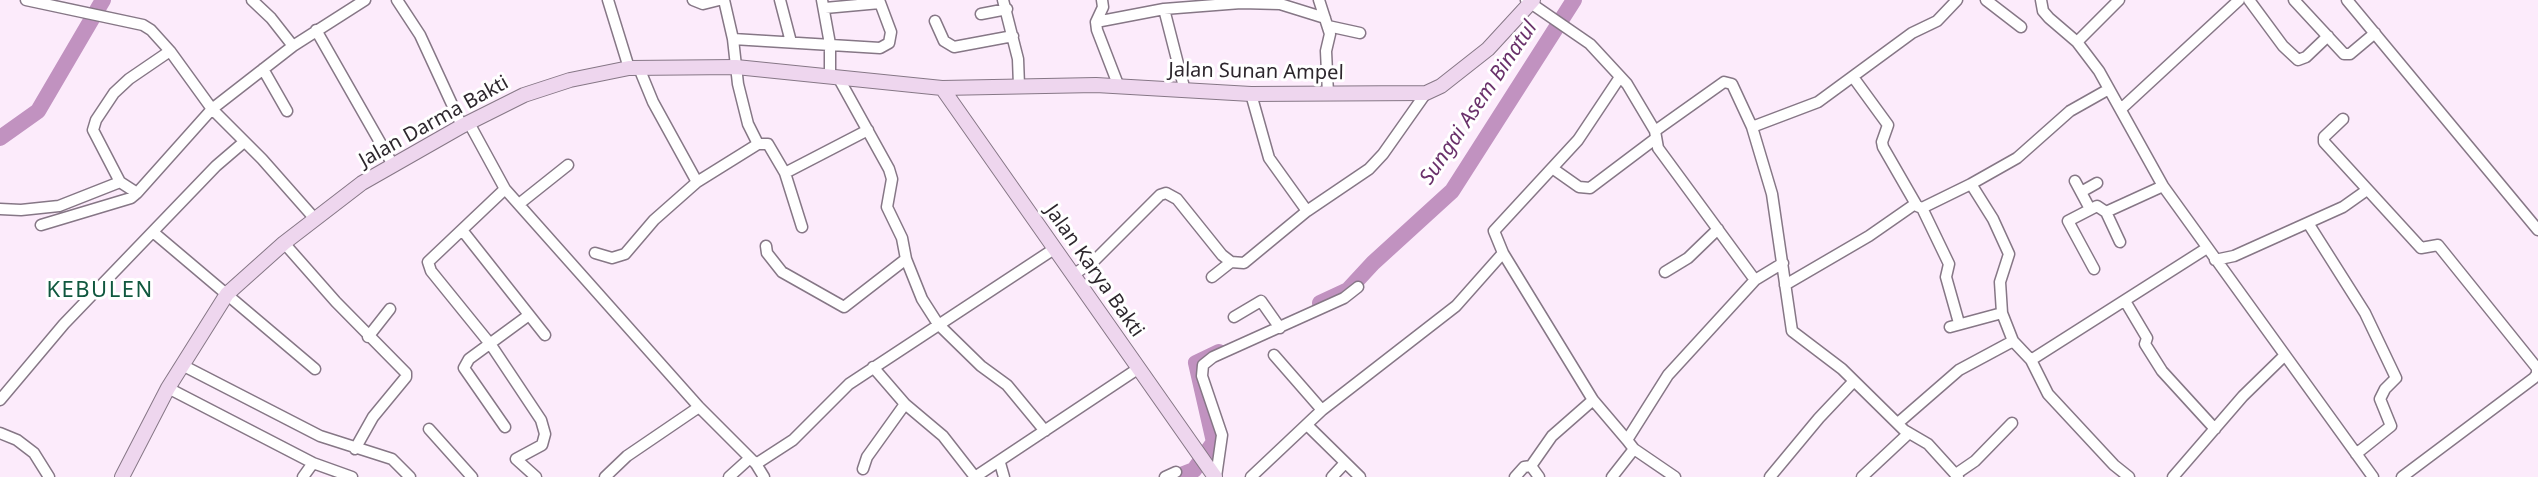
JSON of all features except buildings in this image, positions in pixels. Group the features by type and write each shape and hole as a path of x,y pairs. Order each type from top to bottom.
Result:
{"street":[{"path":"26,0 143,25 170,51 212,109 315,219"},
{"path":"252,0 293,46"},
{"path":"41,225 131,198 137,194 212,109 293,46 365,0"},
{"path":"397,0 420,35 465,124 505,189 699,407 753,461 764,477"},
{"path":"608,0 634,68 697,182"},
{"path":"693,0 703,4 719,0"},
{"path":"724,0 733,39 742,104 758,144"},
{"path":"780,0 791,42"},
{"path":"1102,0 1103,7 1096,22 1119,87"},
{"path":"1319,0 1326,22 1328,94"},
{"path":"1752,127 1818,102 1912,33 1937,21 1957,0"},
{"path":"1986,0 2021,27"},
{"path":"2041,0 2043,11 2076,42 2109,89 2163,186 2373,477"},
{"path":"2076,42 2119,0"},
{"path":"2121,109 2238,0"},
{"path":"2249,0 2283,46 2298,60 2306,57 2328,36"},
{"path":"2294,0 2347,55 2375,33"},
{"path":"2347,0 2538,230"},
{"path":"733,39 791,42 831,53 886,46 889,43 891,32 880,1 823,4 831,53 834,77 868,130 889,169 892,179 887,207 902,238 906,259 918,292 938,324 981,366 1007,385 1045,431"},
{"path":"1073,275 1095,260 1160,195 1166,193 1177,199 1213,244 1231,262 1238,265 1248,260 1308,211 1369,169 1383,154 1426,93 1441,86 1488,49 1529,1 1590,44 1620,77 1655,135 1658,148 1755,280"},
{"path":"1096,22 1164,9 1240,3 1280,4 1360,33"},
{"path":"981,14 1005,4 1018,62 1020,86"},
{"path":"1164,9 1185,91"},
{"path":"934,21 944,41 954,48 1013,36"},
{"path":"316,30 393,165"},
{"path":"137,194 120,182 93,130 96,120 114,93 129,79 170,51"},
{"name":"Jalan Darma Bakti","path":"122,477 168,388 227,294 284,243 362,183 465,124 524,95 570,80 634,68 735,58 834,77 942,88"},
{"path":"263,69 287,111"},
{"path":"1620,77 1588,126 1494,231 1503,253 1593,400 1631,445 1675,477"},
{"path":"1853,77 1888,125 1882,142 1883,147 1919,206 1949,264 1946,277 1955,325 2002,313"},
{"path":"1552,168 1579,187 1590,188 1655,135 1729,82 1752,127 1772,194 1792,331 1854,381 1909,433 1928,444 1957,475 1976,461 2012,423"},
{"name":"Jalan Sunan Ampel","path":"942,88 1119,87 1251,94 1426,93"},
{"name":"Jalan Karya Bakti","path":"942,88 1210,470"},
{"path":"1785,285 1919,206 1971,184 2017,158 2070,111 2109,89"},
{"path":"1251,94 1269,158 1308,211"},
{"path":"2343,119 2323,139 2421,248 2438,245 2537,368 2535,384 2402,477"},
{"path":"785,172 868,130"},
{"path":"0,400 64,324 216,166 244,141"},
{"path":"595,254 612,258 625,254 654,220 697,182 758,144 768,144 785,172 802,227"},
{"path":"519,204 568,165"},
{"path":"2075,181 2090,209"},
{"path":"0,209 21,210 59,206 120,182"},
{"path":"2081,192 2097,183"},
{"path":"1971,184 1993,219 2009,254 2000,282 2002,313 2013,341 2031,360 2048,394 2114,465 2129,477"},
{"path":"2106,212 2163,186"},
{"path":"505,189 432,257 428,262 428,267 491,345 544,427 542,445 516,458 536,477"},
{"path":"2215,260 2234,256 2343,207 2367,190"},
{"path":"2094,269 2068,221 2097,206 2106,212 2120,242"},
{"path":"2308,223 2364,313 2396,378 2385,388 2380,399 2391,426 2356,454"},
{"path":"1665,272 1688,258 1718,229"},
{"path":"462,230 545,335"},
{"path":"153,232 315,369"},
{"path":"284,243 369,337 407,375 374,417 355,448"},
{"path":"766,246 766,253 780,270 844,307 906,259"},
{"path":"2031,360 2207,248"},
{"path":"729,477 753,461 793,440 840,391 873,367 1054,249"},
{"path":"1251,477 1322,410 1456,306 1503,253"},
{"path":"1212,277 1231,262"},
{"path":"1612,477 1668,375 1755,280 1783,263"},
{"path":"1210,470 1222,435 1202,376 1203,364 1213,357 1344,298 1358,287"},
{"path":"1234,317 1261,301 1279,327"},
{"path":"2125,301 2147,338 2145,344 2162,371 2215,429"},
{"path":"369,337 390,309"},
{"path":"505,428 464,368 469,359 529,315"},
{"path":"1898,423 1959,370 2013,341"},
{"path":"1274,355 1322,410"},
{"path":"2174,477 2243,396 2284,356"},
{"path":"182,365 320,436 392,459 410,477"},
{"path":"873,367 905,404 942,436 975,477 1000,463 1139,369"},
{"path":"1770,477 1819,418 1854,381"},
{"path":"168,388 330,474 352,477"},
{"path":"1515,477 1524,467 1531,466 1552,435 1593,400"},
{"path":"863,469 867,457 905,404"},
{"path":"605,477 627,456 699,407"},
{"path":"1307,425 1344,464 1360,477"},
{"path":"429,429 472,477"},
{"path":"1862,477 1909,433"},
{"path":"0,434 17,440 34,453 49,477"},
{"path":"303,477 313,463"},
{"path":"1000,463 1004,477"},
{"path":"1332,477 1344,464"},
{"path":"1531,466 1539,477"},
{"path":"1165,477 1176,472"}],"waterway":[{"path":"0,138 38,111 103,0"},
{"name":"Sungai Asem Binatul","path":"1320,303 1348,290 1373,263 1452,191 1574,0"},
{"name":"Sungai Asem Binatul","path":"1176,477 1194,470 1214,442 1196,363 1219,352"}],"district":[{"name":"KEBULEN","path":"100,291"}]}
